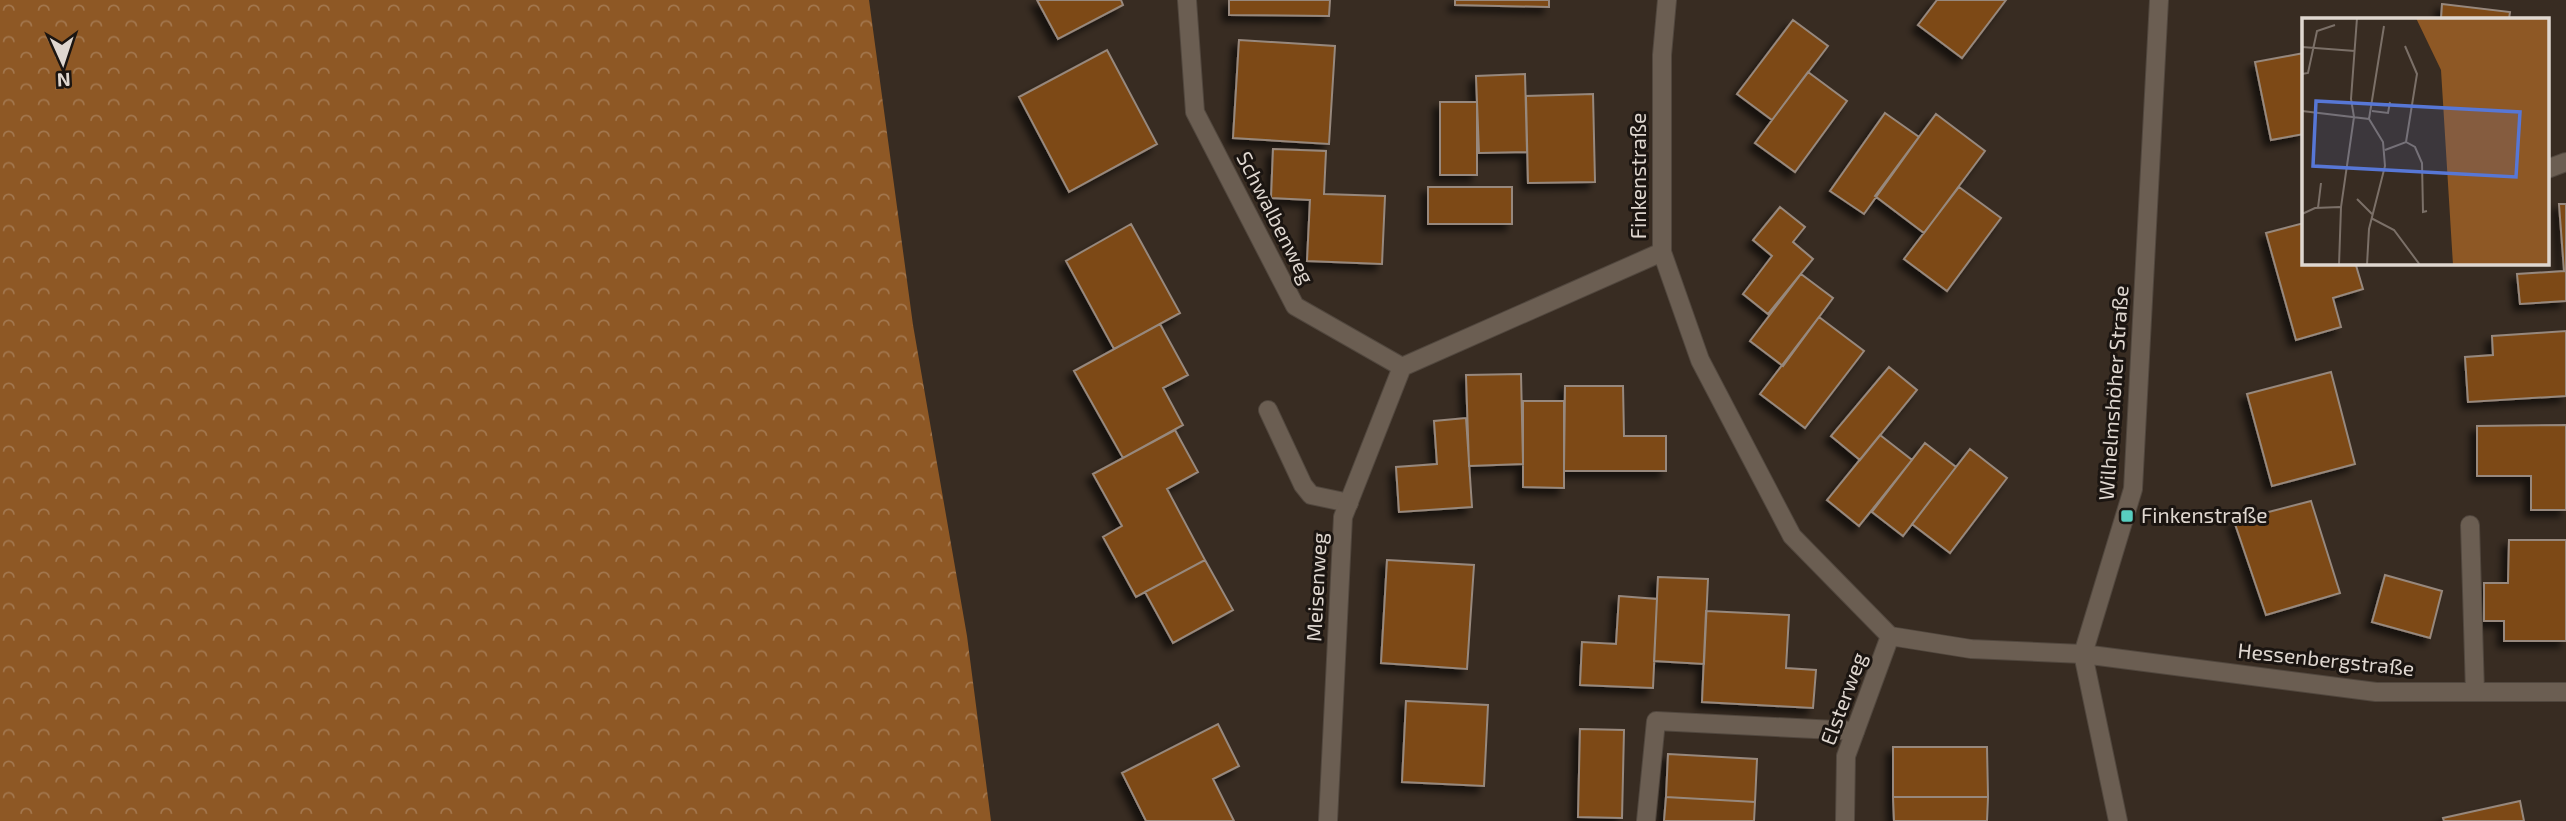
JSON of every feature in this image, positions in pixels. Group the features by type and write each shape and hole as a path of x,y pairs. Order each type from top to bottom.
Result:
{"street":[{"name":"Schwalbenweg","path":"1186,0 1195,113 1295,306 1402,367"},
{"name":"Finkenstraße","path":"1667,0 1662,55 1662,252 1700,359 1792,536 1891,636"},
{"name":"Wilhelmshöher Straße","path":"2118,821 2082,654 2133,489 2159,0"},
{"path":"2548,169 2566,162"},
{"path":"1402,367 1662,252"},
{"name":"Meisenweg","path":"1328,821 1343,517 1402,367"},
{"path":"1268,410 1303,485 1311,495 1349,503"},
{"path":"2470,525 2474,692"},
{"path":"1891,636 1971,649 2082,654"},
{"name":"Elsterweg","path":"1845,821 1846,756 1891,636"},
{"name":"Hessenbergstraße","path":"2082,654 2376,692 2566,692"},
{"path":"1646,821 1656,721 1856,731"}],"green space":[{"path":"0,0 869,0 913,325 967,636 991,821 0,821"}],"building":[{"path":"1037,0 1121,0 1123,5 1058,39"},
{"path":"1229,0 1330,0 1329,16 1229,15"},
{"path":"1455,0 1549,0 1549,7 1455,5"},
{"path":"1937,0 2006,0 1962,58 1918,25"},
{"path":"2442,4 2510,12 2509,18 2441,18"},
{"path":"1793,20 1828,46 1772,120 1737,94"},
{"path":"1239,40 1335,46 1329,144 1233,138"},
{"path":"1107,50 1157,144 1069,192 1019,97"},
{"path":"2302,53 2302,134 2271,140 2255,62"},
{"path":"1808,72 1847,101 1795,172 1755,143"},
{"path":"1525,74 1527,152 1479,153 1476,76"},
{"path":"1593,94 1595,182 1528,183 1526,96"},
{"path":"1440,102 1477,102 1477,175 1440,175"},
{"path":"1885,113 1919,137 1864,214 1830,191"},
{"path":"1936,114 1985,151 1924,233 1875,196"},
{"path":"1273,149 1326,151 1324,194 1385,196 1382,264 1307,261 1310,200 1271,198"},
{"path":"1428,187 1512,187 1512,224 1428,224"},
{"path":"1959,187 2001,218 1947,291 1904,259"},
{"path":"2559,204 2566,204 2566,301 2520,304 2517,274 2564,271"},
{"path":"1780,207 1805,227 1793,242 1813,259 1768,314 1743,294 1772,256 1753,240"},
{"path":"1131,224 1180,313 1114,349 1066,261"},
{"path":"2302,224 2302,264 2356,264 2363,289 2333,298 2341,327 2296,340 2266,233"},
{"path":"1801,274 1833,298 1783,366 1750,341"},
{"path":"1819,317 1864,351 1805,428 1760,394"},
{"path":"1160,324 1188,375 1163,388 1183,425 1123,458 1074,371"},
{"path":"2566,331 2566,396 2468,402 2465,357 2493,355 2492,336"},
{"path":"1889,367 1917,390 1860,460 1831,436"},
{"path":"2331,372 2355,464 2272,486 2247,394"},
{"path":"1521,374 1523,464 1469,466 1466,375"},
{"path":"1565,386 1623,386 1624,436 1666,436 1666,471 1564,471"},
{"path":"1523,401 1564,401 1564,488 1523,487"},
{"path":"1466,418 1472,507 1399,512 1396,467 1437,464 1434,421"},
{"path":"2566,425 2566,510 2531,510 2531,476 2477,476 2477,426"},
{"path":"1175,430 1198,472 1167,489 1205,560 1136,597 1103,537 1122,526 1093,474"},
{"path":"1880,435 1912,460 1859,526 1827,500"},
{"path":"1925,443 1956,467 1903,536 1872,512"},
{"path":"1970,449 2007,478 1950,553 1912,524"},
{"path":"2311,501 2340,593 2266,615 2234,521"},
{"path":"2509,540 2566,540 2566,641 2504,641 2504,621 2484,621 2484,583 2508,583"},
{"path":"1205,560 1233,610 1173,643 1145,592"},
{"path":"1387,560 1474,565 1467,669 1381,663"},
{"path":"2385,575 2442,591 2430,638 2372,622"},
{"path":"1658,577 1708,579 1704,664 1654,661"},
{"path":"1619,596 1657,599 1653,688 1580,685 1582,642 1616,644"},
{"path":"1706,611 1789,615 1786,668 1816,670 1813,708 1702,702"},
{"path":"1406,701 1488,705 1484,786 1402,782"},
{"path":"1218,724 1239,766 1213,779 1234,821 1146,821 1122,773"},
{"path":"1580,729 1624,730 1622,818 1578,817"},
{"path":"1893,747 1987,747 1988,797 1893,797"},
{"path":"1668,754 1757,759 1755,802 1666,797"},
{"path":"1666,797 1755,802 1754,821 1664,821"},
{"path":"1893,797 1988,797 1987,821 1894,821"},
{"path":"2520,801 2524,821 2444,821 2443,818"}],"place":[{"name":"Finkenstraße","path":"2127,516"}]}
